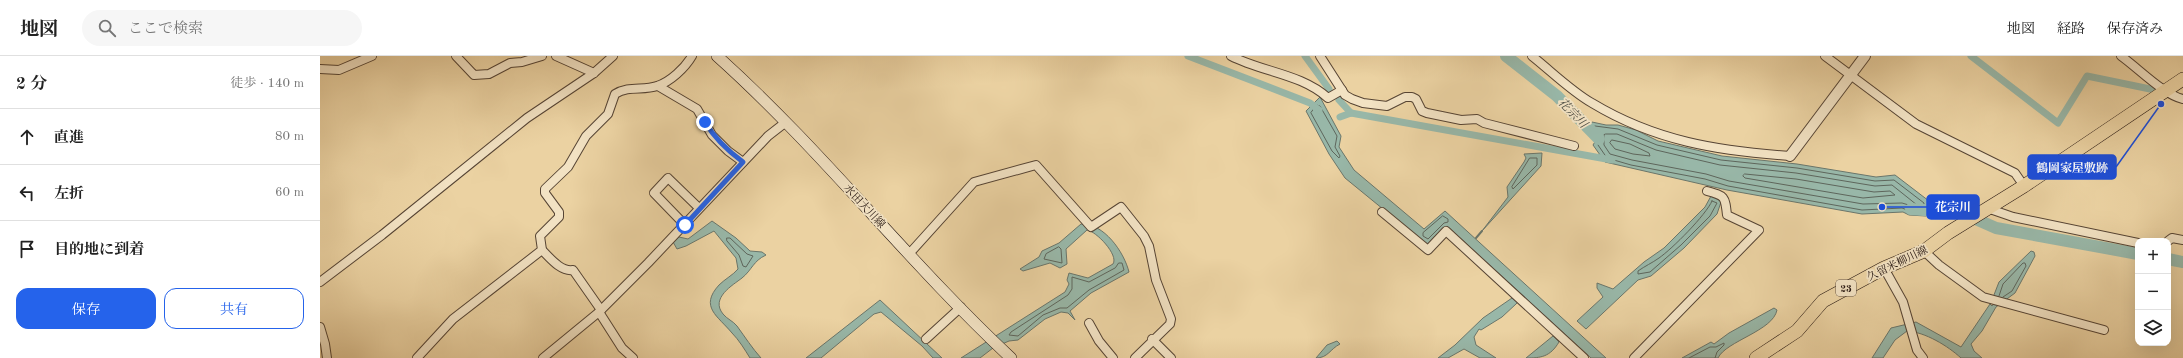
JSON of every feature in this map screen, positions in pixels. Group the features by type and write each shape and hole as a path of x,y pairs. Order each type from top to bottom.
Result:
{"main road":[{"name":"水田大川線","path":"717,56 786,122 909,254 1011,358"},
{"name":"久留米柳川線","path":"1756,358 1780,344 1796,331 1824,301 1884,268 1924,251 1948,233 2024,186 2183,79"}],"street":[{"path":"320,69 339,70 372,56"},
{"path":"456,56 474,75 489,74 510,64 542,56"},
{"path":"556,56 594,73"},
{"path":"320,282 382,235 527,118 594,73 613,56"},
{"path":"633,358 622,348 573,270 568,271 556,263 542,250 540,236 559,217 559,212 545,193 545,189 568,167 586,136 608,114 615,94 631,88 658,86 677,73 692,56"},
{"path":"1231,56 1247,64 1288,77 1318,89 1328,98 1342,90"},
{"path":"1320,56 1345,95 1352,99 1377,106 1387,106 1405,97 1412,97 1416,99 1422,111 1427,113 1461,120 1477,119 1492,125 1574,146"},
{"path":"1532,56 1591,103 1636,126 1684,142 1743,153 1790,156 1865,56"},
{"path":"1825,56 1916,124 2015,174 2024,186"},
{"path":"2121,56 2165,91 2176,98 2183,99"},
{"path":"658,86 697,109 712,135 728,151 743,162"},
{"path":"543,358 600,311 685,225 699,208 768,136 786,122"},
{"path":"909,254 974,182 1036,164 1091,227 1121,207 1150,246 1156,280 1172,319 1170,324 1152,339 1135,358"},
{"path":"685,225 654,193 668,178 699,208"},
{"path":"1634,358 1759,230 1727,215 1725,198 1722,195 1707,191"},
{"path":"1984,211 2135,242"},
{"path":"1382,212 1428,250 1446,231 1584,358"},
{"path":"2171,239 2183,240"},
{"path":"418,358 453,319 542,250"},
{"path":"1924,251 1939,265 1983,298 2104,330"},
{"path":"1884,268 1903,302 1913,338 1923,358"},
{"path":"926,339 961,307"},
{"path":"1089,323 1099,341 1113,358"},
{"path":"320,327 326,358"},
{"path":"1152,339 1171,358"}],"water":[{"path":"1320,97 1341,136 1339,147 1354,170 1424,229 1445,211 1606,358 1591,358 1447,226 1427,245 1345,178 1329,154 1306,111"},
{"path":"1592,122 1606,125 1618,125 1636,130 1658,141 1722,156 1797,164 1876,177 1895,175 1929,201 1926,216 1909,215 1903,212 1862,214 1727,190 1605,162 1593,145 1596,140 1586,130"},
{"path":"1542,153 1541,166 1482,231 1508,197 1507,187 1524,162 1526,158 1524,154"},
{"path":"1711,196 1720,200 1721,202 1717,214 1684,248 1651,276 1638,280 1586,329 1577,321 1603,297 1597,288 1597,283 1613,289 1644,262 1664,248 1705,207"},
{"path":"712,221 736,238 750,251 762,252 766,255 758,260 745,275 724,293 719,303 723,314 737,326 761,358 750,358 742,345 716,316 711,305 713,293 719,285 738,269 736,258 714,231 686,246 677,249 673,242 679,237 688,239"},
{"path":"1081,224 1098,228 1112,240 1123,256 1129,272 1091,293 1070,311 1075,320 1068,313 1061,312 1045,319 1018,340 1009,341 993,348 980,358 961,358 1065,292 1069,284 1067,280 1069,273 1088,278 1113,264 1113,255 1106,244 1096,234 1087,230 1066,249 1067,264 1060,268 1050,263 1023,271 1020,269 1039,257 1042,251 1059,243"},
{"path":"2031,251 2034,252 2035,256 2015,293 1996,307 1982,331 1971,344 1974,351 1982,358 1961,358 1936,340 1921,334 1907,331 1895,340 1883,358 1872,358 1891,328 1916,322 1961,347 1990,304 1992,306 1995,302 1992,300 1999,282"},
{"path":"1512,298 1518,302 1502,317 1481,330 1479,329 1474,337 1476,345 1496,358 1480,358 1464,349 1448,358 1438,358 1455,345 1483,318"},
{"path":"880,300 942,358 933,358 922,346 881,312 874,314 821,358 806,358"},
{"path":"1774,308 1777,310 1774,317 1767,324 1730,346 1718,358 1682,358 1711,342 1714,344 1729,333"},
{"path":"1553,336 1559,342 1549,354 1536,358 1526,358"},
{"path":"1337,341 1340,344 1323,357 1316,358 1327,345"}],"waterway":[{"path":"1188,56 1310,103 1319,110"},
{"path":"1305,56 1329,89"},
{"name":"花宗川","path":"1506,56 1557,96 1599,139"},
{"path":"1971,56 2058,123 2087,76 2155,90"},
{"path":"1339,100 1351,113"},
{"path":"1340,117 1351,113 1612,160"},
{"name":"花宗川","path":"1911,209 1962,213 1996,228 2135,253"},
{"path":"1476,238 1482,231"},
{"name":"花宗川","path":"2171,260 2183,262"}],"place":[{"name":"鶴岡家屋敷跡","path":"2161,104"},
{"name":"花宗川","path":"1882,207"}],"route":[{"path":"685,225 699,208 743,162 728,151 712,135 705,122"}]}
